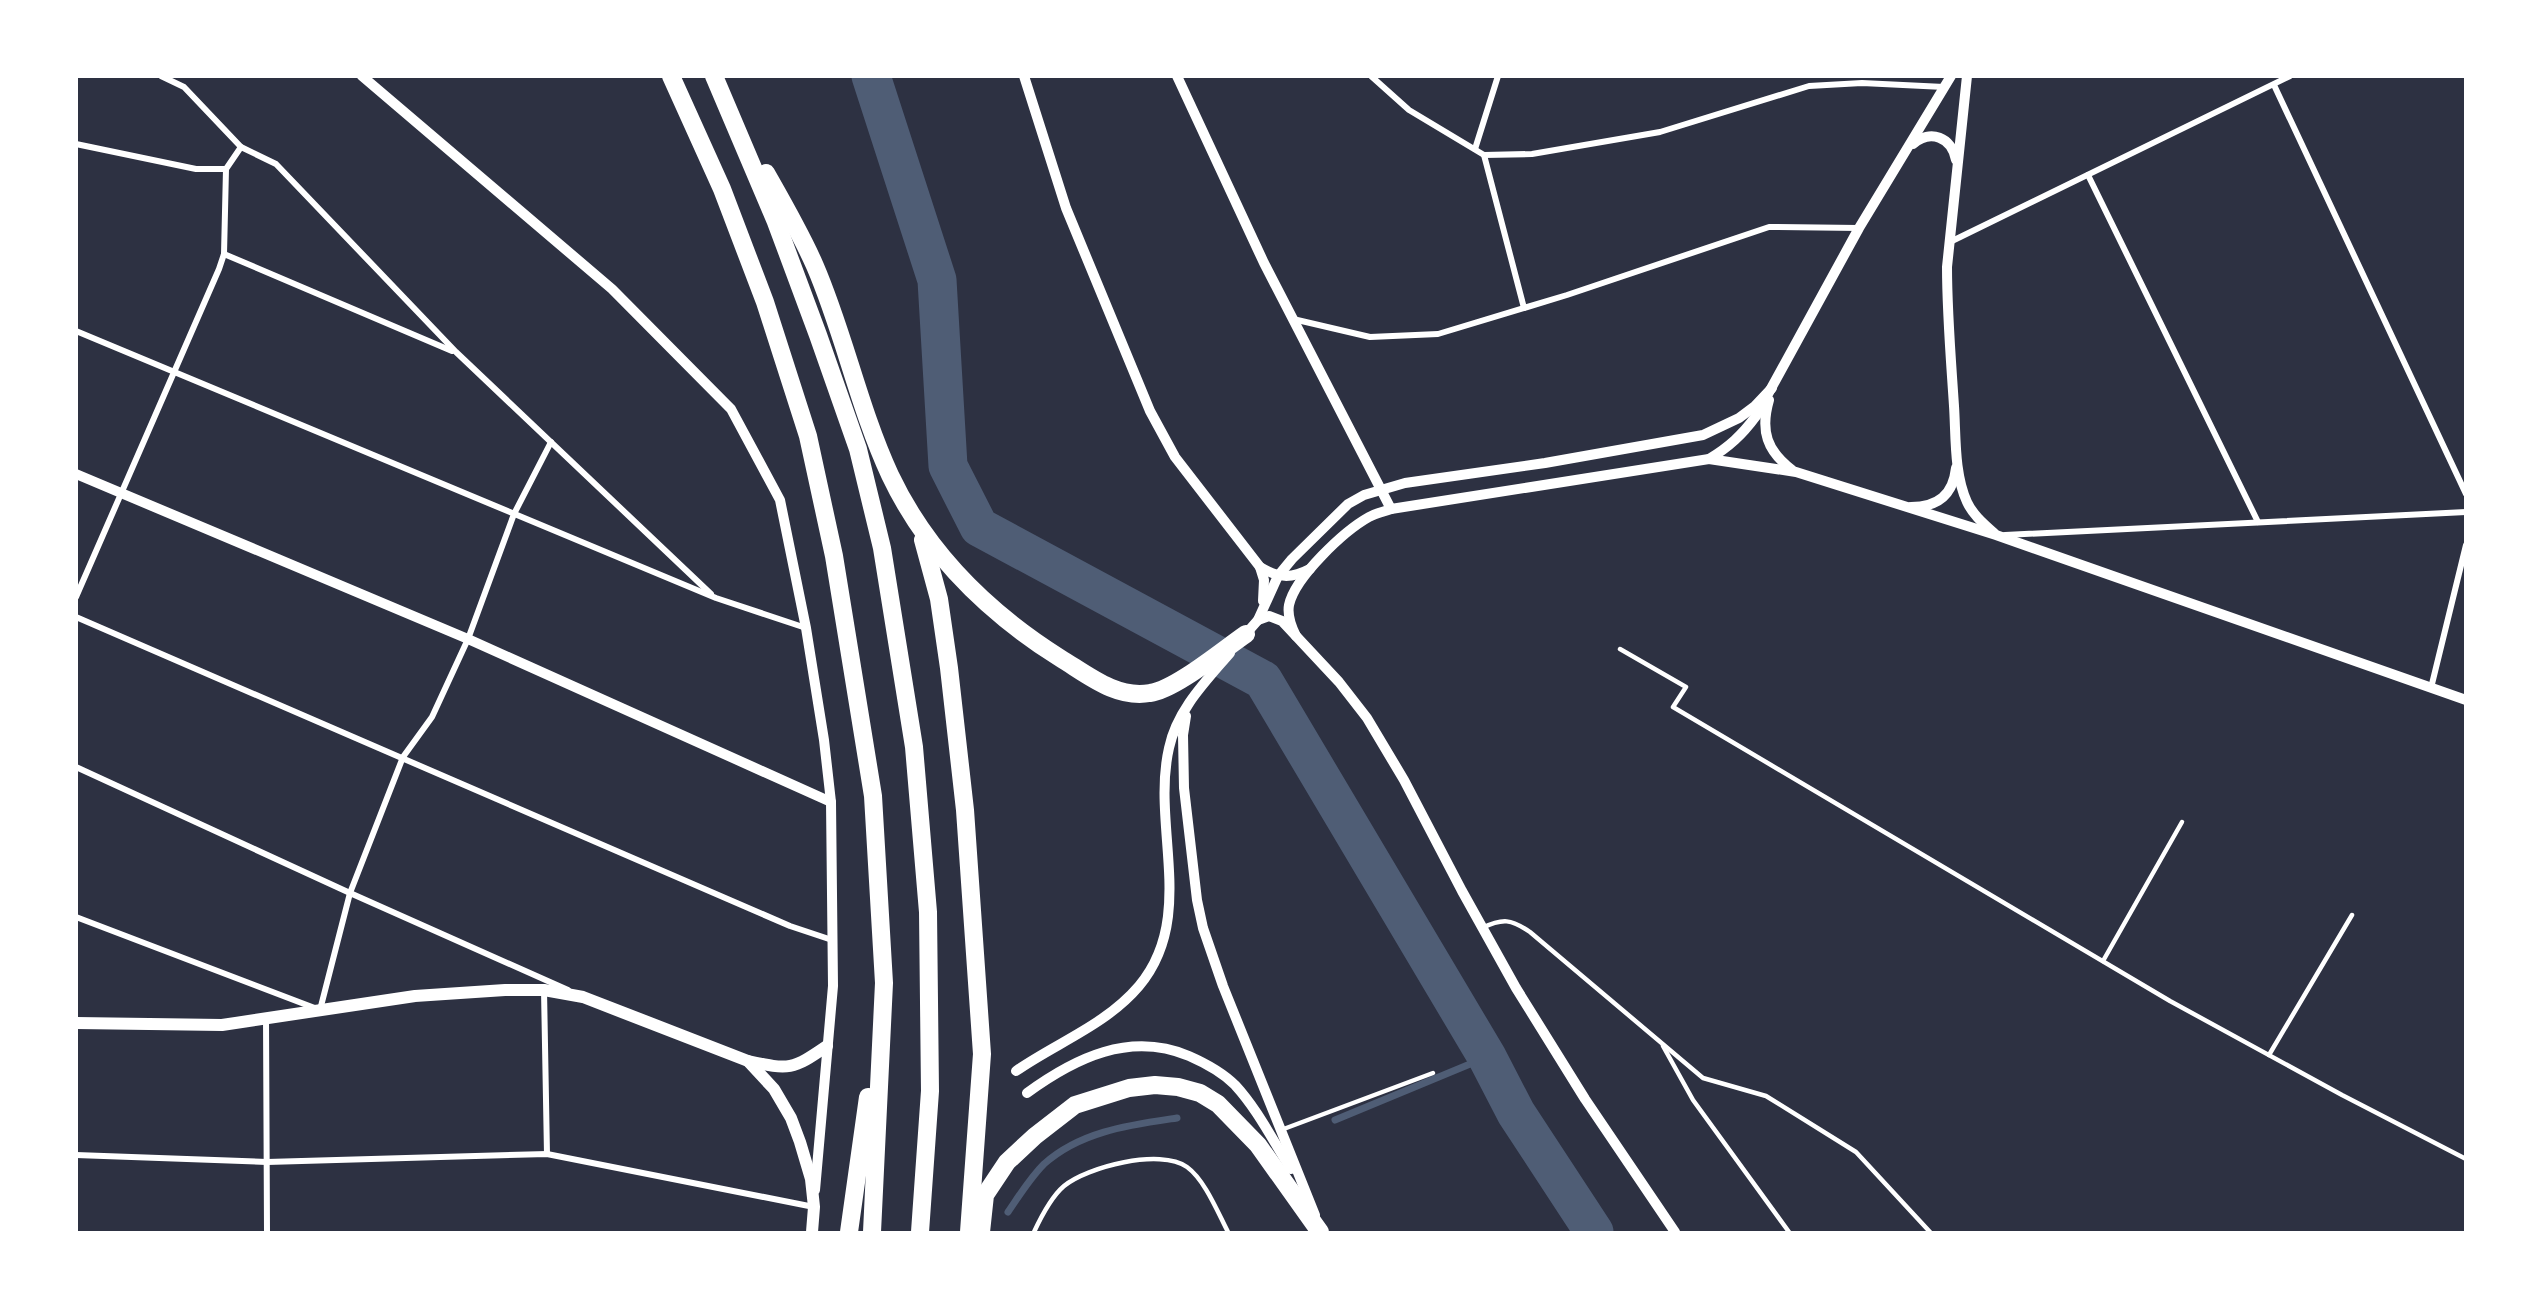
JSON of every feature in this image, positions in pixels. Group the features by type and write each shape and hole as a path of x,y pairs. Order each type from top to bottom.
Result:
{"highway":[{"path":"670,76 722,189 765,302 808,436 834,556 873,796 884,982 872,1233"},
{"path":"714,76 777,222 851,429 882,548 914,747 928,912 930,1091 920,1233"},
{"path":"728,107 787,209 815,267 878,447 891,476 927,538 956,575 991,609 1022,634 1101,684 1118,692 1139,695 1154,693 1172,685 1246,634"},
{"path":"912,512 928,554 939,599 965,810 982,1054 969,1233"},
{"path":"849,1233 884,982"},
{"path":"981,1233 985,1195 1007,1162 1035,1136 1075,1105 1129,1088 1155,1084 1200,1093 1218,1104 1258,1145 1321,1233"}],"main road":[{"path":"76,1023 222,1025 415,996 544,990 583,997 748,1061 781,1068 802,1063 827,1046"},
{"path":"748,1061 774,1089 790,1118 811,1179 814,1207 812,1233"}],"street":[{"path":"161,76 184,87 241,147 276,164 456,352 716,598"},
{"path":"76,1155 267,1162 547,1154 814,1207 833,986 831,802 824,740 806,628 780,500 731,409 612,289 362,76"},
{"path":"1024,76 1066,208 1150,411 1175,458 1260,567 1278,576 1297,576 1313,567"},
{"path":"1177,76 1292,318 1391,509"},
{"path":"1371,76 1409,110 1484,155 1532,154 1660,132 1809,86 1862,80 1945,87"},
{"path":"1709,459 1727,448 1743,433 1772,388 1858,228 1950,76"},
{"path":"1967,76 1947,294 1962,485 1967,503 1978,518 1996,535 2466,512"},
{"path":"1950,242 2290,76"},
{"path":"1475,149 1496,78"},
{"path":"2274,85 2466,494"},
{"path":"1903,155 1920,138 1934,135 1953,148 1958,178"},
{"path":"76,144 196,169 226,169"},
{"path":"76,597 224,254 226,169 241,147"},
{"path":"1484,155 1524,308"},
{"path":"2088,175 2258,522"},
{"path":"1292,318 1370,337 1438,334 1769,227 1858,228"},
{"path":"224,254 456,352"},
{"path":"76,332 716,598 806,628"},
{"path":"1772,388 1765,413 1768,443 1778,459 1796,472"},
{"path":"1016,1071 1101,1020 1139,986 1153,965 1170,911 1165,787 1169,747 1178,722 1191,699 1258,620 1278,576 1348,504 1381,489 1694,437 1717,430 1739,418 1755,406 1772,388"},
{"path":"76,917 320,1010 350,893 403,757 432,717 468,639 514,514 551,442"},
{"path":"1905,507 1922,507 1944,498 1955,479 1957,444"},
{"path":"1296,636 1288,616 1289,606 1299,584 1341,538 1369,517 1391,509 1709,459 1796,472 1996,535 2466,700"},
{"path":"76,474 468,639 831,802"},
{"path":"2431,689 2466,545"},
{"path":"1258,620 1265,590 1260,567"},
{"path":"1258,620 1269,616 1277,618 1339,682 1367,718 1404,780 1482,928 1546,1038 1676,1233"},
{"path":"76,617 790,926 832,940"},
{"path":"1191,699 1183,735 1184,788 1197,900 1211,954 1321,1233"},
{"path":"76,767 583,997"},
{"path":"544,990 547,1154"},
{"path":"266,1018 267,1233"},
{"path":"1028,1093 1058,1070 1106,1051 1144,1046 1175,1050 1210,1066 1234,1084 1250,1104 1307,1195"},
{"path":"1616,1146 1667,1233"}],"lane":[{"path":"1620,649 1686,687 1673,707 2103,961 2269,1055 2466,1159"},
{"path":"2103,961 2181,822"},
{"path":"2269,1055 2352,915"},
{"path":"1482,928 1498,921 1515,922 1530,932 1703,1078 1766,1096 1856,1152 1930,1233"},
{"path":"1661,1043 1693,1100 1789,1233"},
{"path":"1281,1130 1433,1073"},
{"path":"1035,1233 1054,1197 1080,1176 1115,1164 1163,1160 1188,1167 1209,1193 1228,1233"}],"waterway":[{"path":"871,76 937,280 948,466 979,527 1263,680 1487,1057 1516,1113 1594,1232"},
{"path":"1335,1120 1487,1057"},
{"path":"1008,1212 1044,1164 1074,1144 1107,1131 1177,1118"}]}
